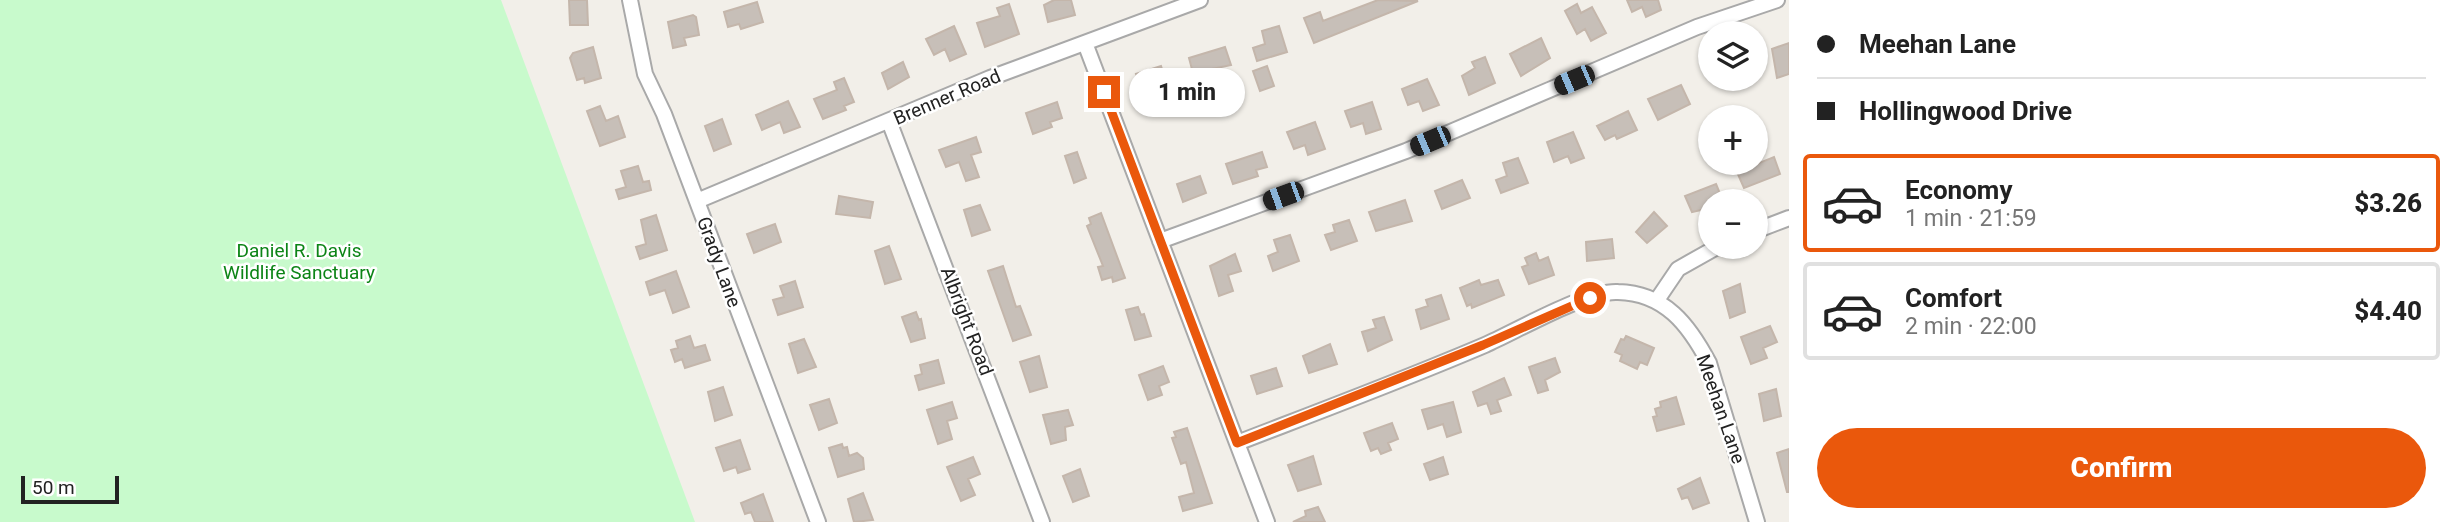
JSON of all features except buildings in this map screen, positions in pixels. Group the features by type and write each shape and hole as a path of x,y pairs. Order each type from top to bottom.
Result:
{"street":[{"name":"Grady Lane","path":"631,0 645,74 664,114 818,522"},
{"name":"Brenner Road","path":"697,201 990,78 1200,0"},
{"path":"1160,241 1406,151 1697,27 1777,0"},
{"path":"1085,43 1267,522"},
{"name":"Albright Road","path":"889,121 1042,522"},
{"path":"1768,227 1789,218"},
{"path":"1657,300 1678,269 1698,258"},
{"name":"Meehan Lane","path":"1237,443 1483,345 1590,298 1617,291 1657,300 1690,329 1709,363 1757,522"}],"green space":[{"name":"Daniel R. Davis Wildlife Sanctuary","path":"0,0 501,0 695,522 0,522"}],"route":[{"path":"1104,92 1237,443 1483,345 1590,298"}]}
